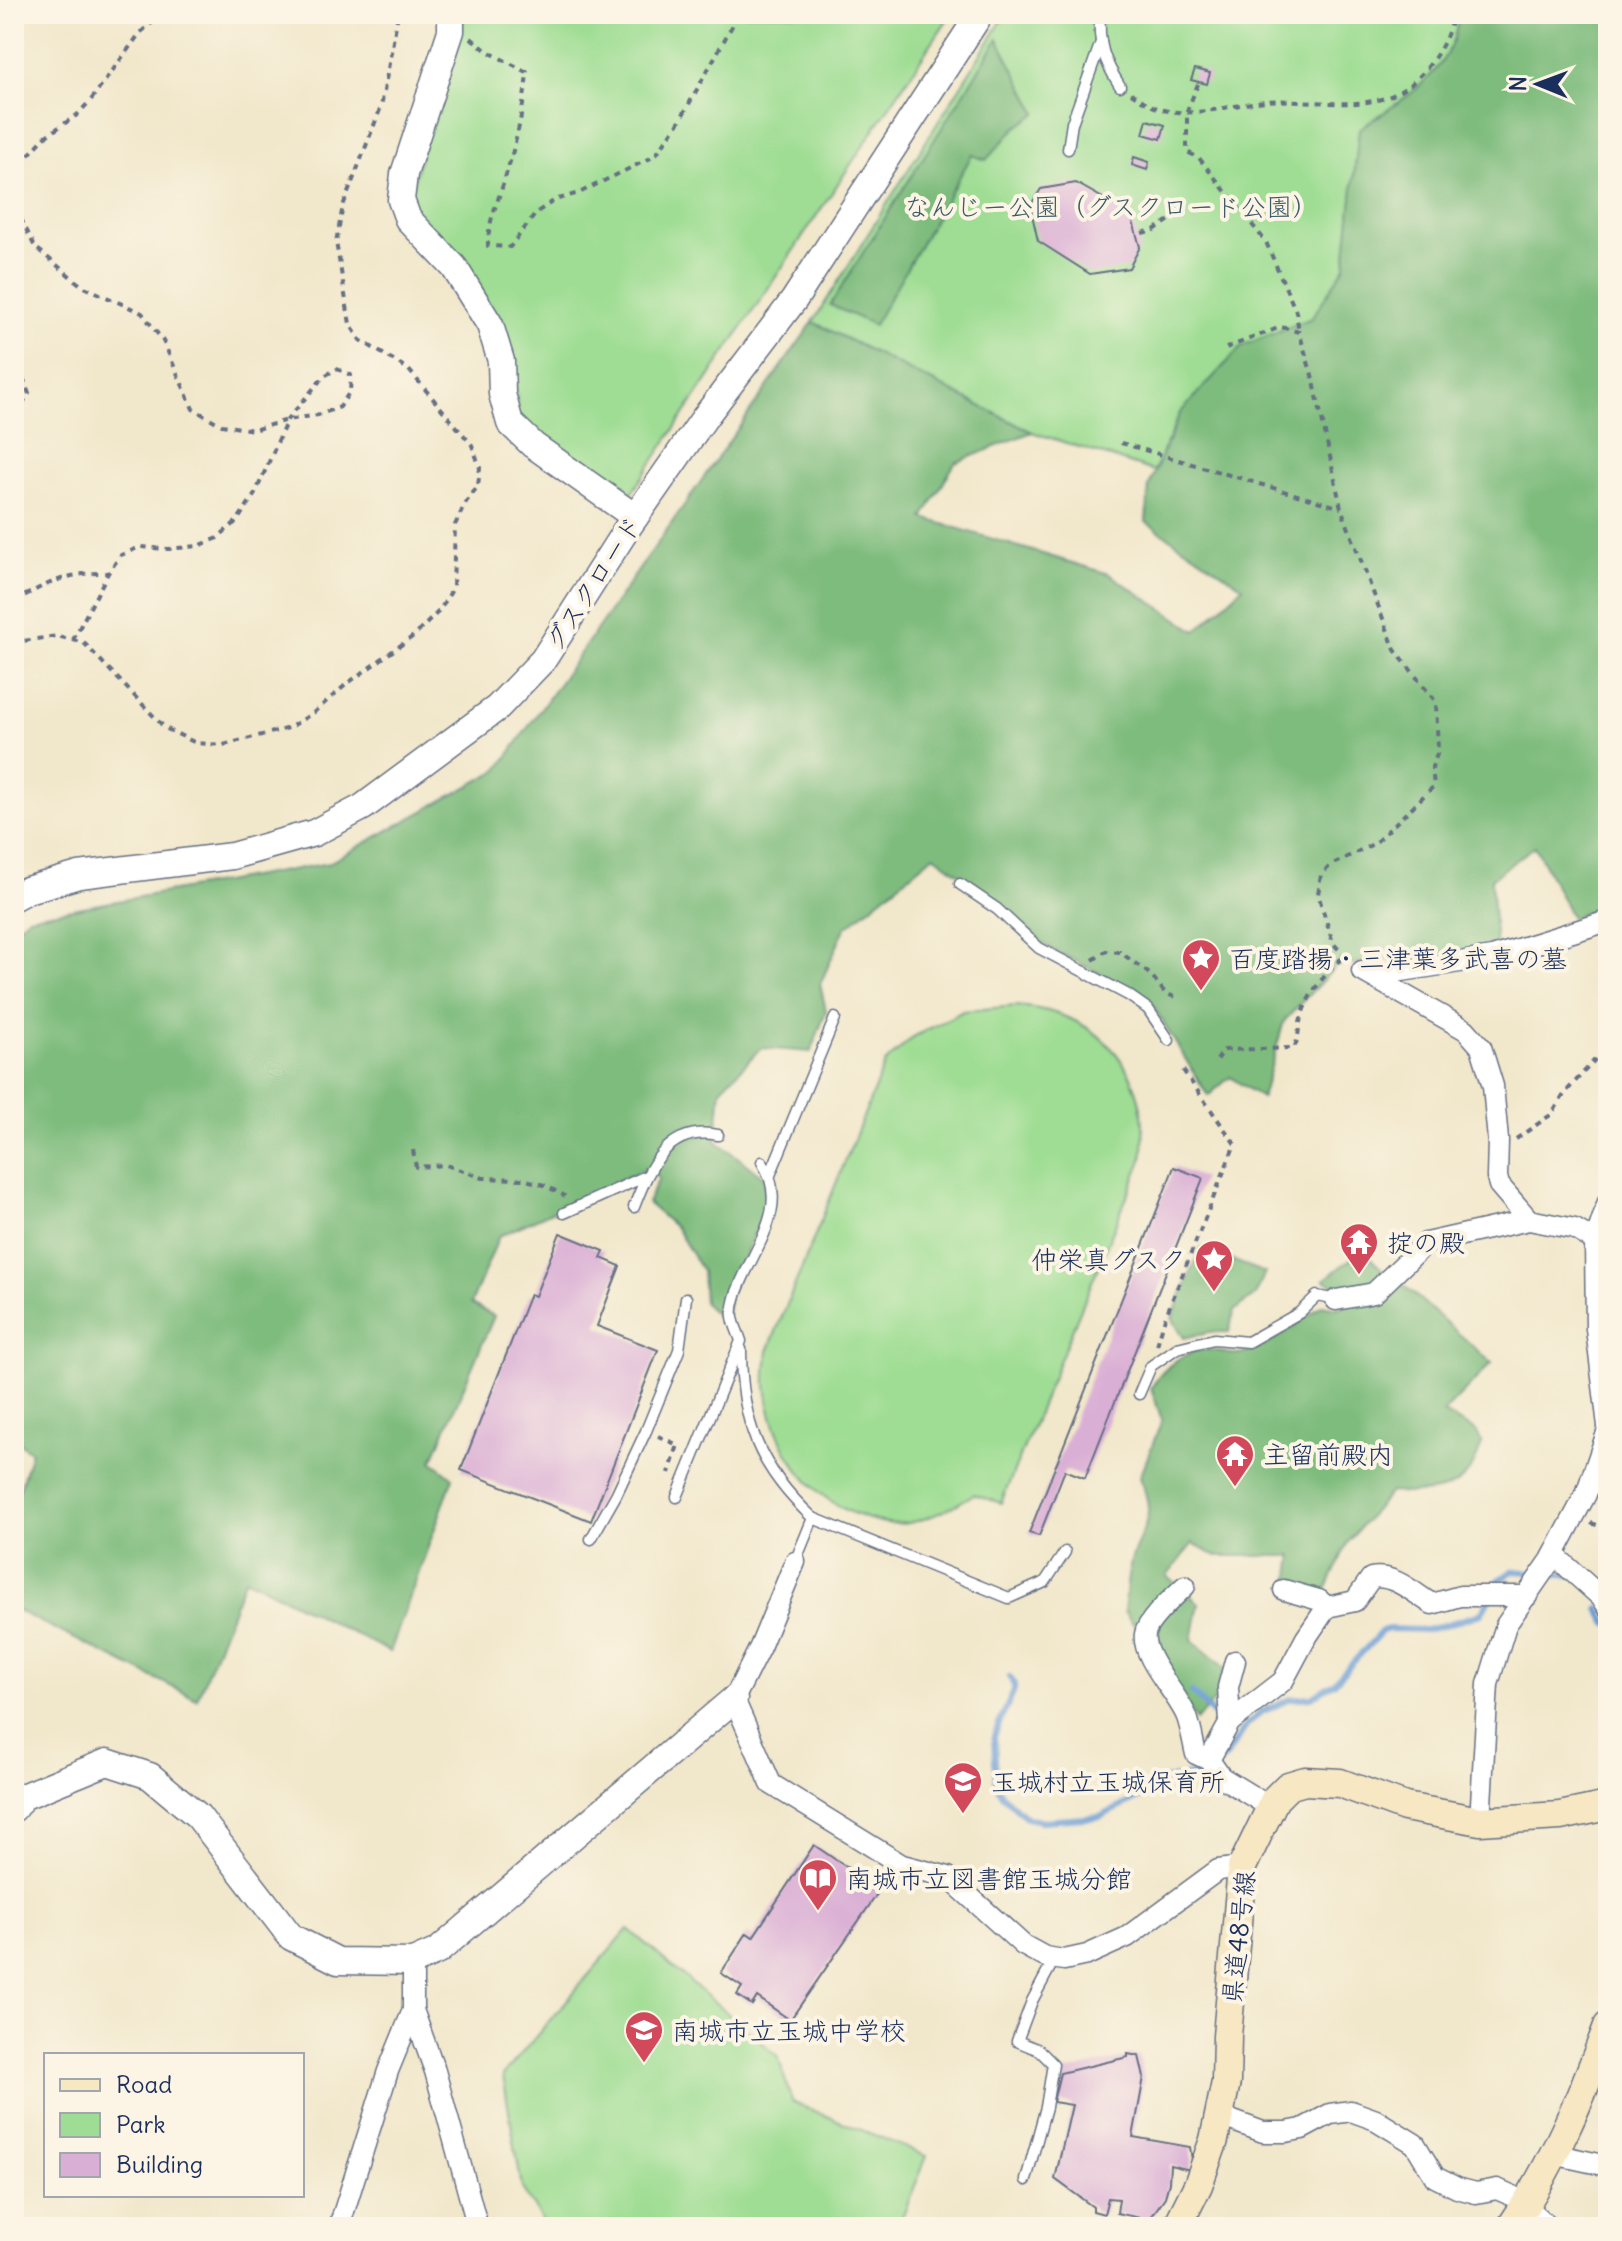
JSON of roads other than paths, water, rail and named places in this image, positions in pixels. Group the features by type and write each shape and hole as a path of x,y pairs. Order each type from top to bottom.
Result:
{"main road":[{"name":"県道48号線","path":"1177,2227 1204,2171 1220,2116 1226,2082 1227,2036 1242,1867 1270,1807 1288,1786 1305,1781 1340,1783 1405,1807 1480,1821 1560,1816 1608,1806"},
{"path":"1518,2217 1575,2108 1608,2026"}],"street":[{"path":"451,14 451,31 404,174 401,200 404,209 408,219 454,267 490,325 501,361 502,394 510,423 533,445 635,517"},
{"name":"グスクロード","path":"14,897 27,890 79,875 232,856 314,833 363,807 497,708 543,660 635,517 705,417 794,300 980,14"},
{"path":"1529,1220 1499,1185 1493,1086 1481,1047 1466,1030 1362,971 1376,975 1492,957 1608,921"},
{"path":"1480,1821 1488,1684 1506,1625 1552,1558 1586,1494 1608,1428 1596,1329 1601,1242 1608,1202"},
{"path":"1336,1300 1374,1293 1426,1243 1529,1220 1575,1229 1601,1242"},
{"path":"1552,1558 1602,1598 1608,1607"},
{"path":"14,1808 22,1797 107,1762 150,1776 198,1816 291,1937 338,1961 413,1962 438,1951 734,1699 760,1647 795,1562"},
{"path":"1230,1722 1283,1681 1327,1607 1355,1601 1371,1578 1381,1576 1432,1604 1460,1596 1505,1596 1531,1590"},
{"path":"1185,1586 1151,1622 1144,1634 1149,1655 1187,1716 1196,1754 1270,1807"},
{"path":"1284,1590 1319,1600 1327,1607"},
{"path":"1213,1766 1230,1722 1228,1687 1235,1661"},
{"path":"734,1699 771,1784 902,1865 948,1877 1023,1945 1045,1957 1064,1960 1087,1955 1127,1937 1218,1870 1242,1867"},
{"path":"413,1962 413,2010 443,2100 475,2217 474,2227"},
{"path":"339,2227 388,2071 413,2010"},
{"path":"1220,2116 1263,2132 1286,2132 1302,2129 1330,2114 1351,2111 1376,2120 1415,2144 1435,2177 1476,2193 1497,2189 1513,2196 1518,2217 1549,2227"},
{"path":"1553,2154 1608,2166"}],"lane":[{"path":"1100,14 1105,63 1120,86"},
{"path":"1068,149 1072,123 1101,42"},
{"path":"960,884 997,909 1039,948 1128,995 1148,1009 1169,1040"},
{"path":"770,1175 835,1018"},
{"path":"634,1207 664,1148 683,1137 718,1135"},
{"path":"762,1162 770,1175 775,1194 773,1211 736,1294 733,1317 741,1341 744,1403 751,1434 766,1466 788,1495 813,1518 1009,1598 1045,1582 1065,1552"},
{"path":"568,1211 648,1175"},
{"path":"1139,1394 1151,1366 1177,1348 1214,1339 1248,1342 1299,1313 1317,1296 1336,1300"},
{"path":"591,1539 646,1431 679,1350 686,1298"},
{"path":"677,1497 741,1341"},
{"path":"795,1562 813,1518"},
{"path":"1026,2180 1046,2107 1053,2064 1039,2050 1017,2041 1032,2001 1055,1958"}],"waterway":[{"path":"1009,1677 1014,1683 1014,1690 994,1736 996,1784 1002,1795 1027,1818 1041,1821 1100,1817 1142,1796 1162,1780 1206,1773 1224,1759 1247,1725 1260,1713 1290,1699 1312,1697 1334,1683 1382,1631 1427,1630 1481,1614 1499,1580 1513,1571 1567,1575"},
{"path":"1599,1609 1608,1624"},
{"path":"1192,1692 1220,1721"}],"place":[{"name":"百度踏揚・三津葉多武喜の墓","path":"1201,992"},
{"name":"掟の殿","path":"1359,1276"},
{"name":"仲栄真グスク","path":"1214,1293"},
{"name":"主留前殿内","path":"1235,1488"},
{"name":"玉城村立玉城保育所","path":"963,1815"},
{"name":"南城市立図書館玉城分館","path":"818,1912"},
{"name":"南城市立玉城中学校","path":"644,2064"}],"park label":[{"name":"なんじー公園（グスクロード公園）","path":"1111,206"}]}
